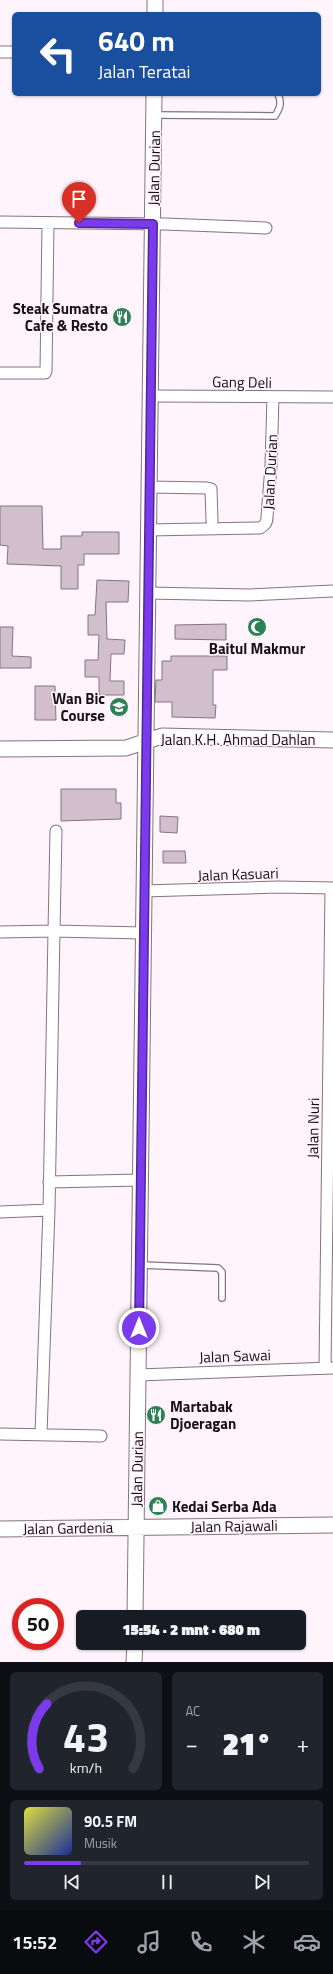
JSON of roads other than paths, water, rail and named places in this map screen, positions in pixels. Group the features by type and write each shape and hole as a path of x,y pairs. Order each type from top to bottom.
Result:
{"main road":[{"path":"155,0 155,12"},
{"name":"Jalan Durian","path":"135,1610 154,96"},
{"name":"Jalan K.H. Ahmad Dahlan","path":"0,749 126,748 162,736 333,740"},
{"name":"Jalan Rajawali","path":"136,1527 333,1525"},
{"name":"Jalan Gardenia","path":"0,1529 136,1527"},
{"path":"134,1662 135,1650"}],"street":[{"path":"0,52 12,52"},
{"path":"0,222 153,224 266,228"},
{"path":"0,373 45,373 46,371 48,223"},
{"name":"Gang Deli","path":"150,396 333,397"},
{"name":"Jalan Durian","path":"148,530 260,528 267,522 271,466 273,397"},
{"path":"149,488 207,488 211,490 212,521"},
{"path":"147,593 249,595 333,591"},
{"path":"41,1434 49,1210 56,830"},
{"name":"Jalan Kasuari","path":"143,891 278,887 332,888"},
{"name":"Jalan Nuri","path":"329,1368 332,888"},
{"path":"0,932 143,933"},
{"path":"49,1182 140,1180"},
{"path":"0,1212 49,1210"},
{"name":"Jalan Sawai","path":"138,1375 329,1368"},
{"path":"0,1434 102,1436"}],"lane":[{"path":"155,115 275,116 280,109 279,96"},
{"path":"139,1265 218,1268 222,1272 222,1298"}],"place":[{"name":"Steak Sumatra Cafe & Resto","path":"122,317"},
{"name":"Baitul Makmur","path":"257,627"},
{"name":"Wan Bic Course","path":"119,707"},
{"name":"Martabak Djoeragan","path":"156,1415"},
{"name":"Kedai Serba Ada","path":"158,1506"}]}
